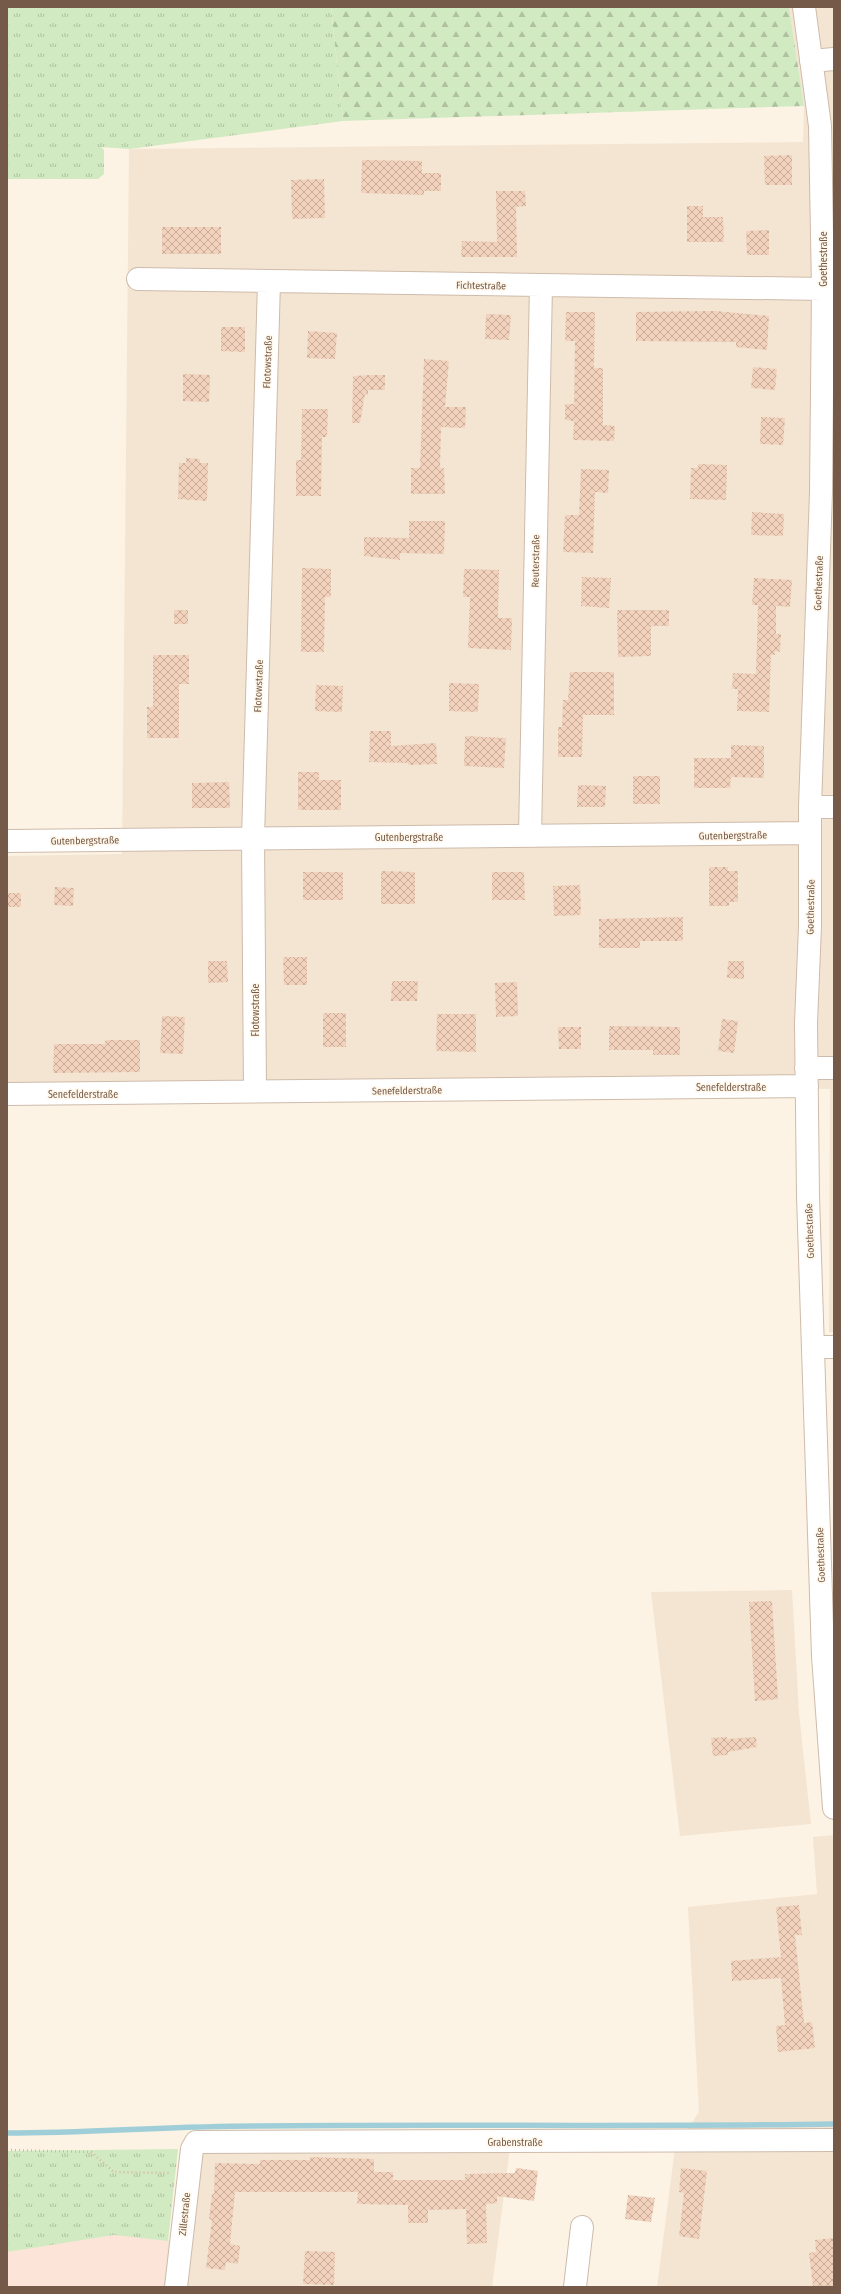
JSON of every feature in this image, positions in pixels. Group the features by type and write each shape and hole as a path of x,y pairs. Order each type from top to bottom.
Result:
{"street":[{"name":"Goethestraße","path":"804,7 821,153 823,289 828,345 820,500 810,807 810,926 806,1023 808,1196 823,1656 834,1808"},
{"path":"811,61 834,59"},
{"name":"Fichtestraße","path":"138,280 823,289"},
{"name":"Flotowstraße","path":"256,1091 254,838 269,282"},
{"name":"Reuterstraße","path":"530,836 540,285"},
{"path":"810,807 834,807"},
{"name":"Gutenbergstraße","path":"7,841 810,833"},
{"name":"Senefelderstraße","path":"7,1094 256,1091 807,1077 834,1068"},
{"path":"813,1347 834,1346"},
{"name":"Grabenstraße","path":"196,2142 834,2140"},
{"name":"Zillestraße","path":"176,2287 192,2149 196,2142"},
{"path":"575,2287 582,2227"}],"path":[{"path":"7,2150 91,2152 114,2172 189,2174"}],"shaded area":[{"path":"789,7 834,7 834,1332 829,1332 830,1089 242,1080 7,1083 7,856 122,854 129,149 803,142 804,106"},
{"path":"792,1590 799,1713 811,1824 680,1836 651,1592"},
{"path":"834,1835 834,2287 657,2287 675,2148 699,2112 688,1907 817,1894 813,1837"},
{"path":"203,2146 510,2148 492,2287 7,2287 7,2252 114,2235 168,2241 189,2224"},
{"path":"114,2235 168,2241 163,2287 7,2287 7,2252"}],"green space":[{"path":"7,7 331,7 343,121 129,149 101,147 104,150 104,174 98,179 7,179"},
{"path":"331,7 789,7 804,106 343,121"},
{"path":"178,2149 168,2241 114,2235 7,2252 7,2151"}],"building":[{"path":"792,155 792,185 765,185 764,156"},
{"path":"362,160 422,161 422,173 441,173 441,191 424,191 424,195 361,193"},
{"path":"324,179 325,218 292,219 291,180"},
{"path":"496,191 525,191 526,206 516,207 517,257 461,257 462,241 497,242"},
{"path":"687,206 703,206 703,217 723,217 724,242 687,242"},
{"path":"162,227 221,227 221,254 162,254"},
{"path":"769,230 769,255 747,255 746,231"},
{"path":"715,311 769,316 767,350 736,347 736,342 636,341 636,312"},
{"path":"566,312 595,312 594,368 603,368 603,425 615,426 614,441 573,440 574,421 565,420 565,404 574,404 575,341 565,341"},
{"path":"486,314 511,315 509,340 485,339"},
{"path":"221,327 245,327 245,352 221,351"},
{"path":"308,331 337,333 335,359 307,358"},
{"path":"424,359 449,361 445,407 466,407 465,428 441,427 440,468 444,468 445,494 411,494 411,468 420,468"},
{"path":"753,367 777,369 775,390 751,388"},
{"path":"183,374 210,375 209,402 183,401"},
{"path":"385,375 385,390 368,390 368,395 365,394 360,423 352,423 353,376"},
{"path":"302,409 328,409 327,437 322,437 321,496 296,496 296,460 301,460"},
{"path":"761,417 785,418 783,445 760,444"},
{"path":"186,458 200,459 200,463 208,463 207,501 178,499 179,463 186,463"},
{"path":"698,464 727,465 726,500 690,499 691,468 698,468"},
{"path":"581,469 609,470 608,493 595,492 593,553 563,552 565,515 579,515"},
{"path":"752,512 784,514 783,536 751,535"},
{"path":"409,521 445,521 444,554 400,553 400,560 364,556 364,537 409,538"},
{"path":"302,568 331,569 331,597 325,597 324,652 301,652"},
{"path":"464,569 499,570 498,618 512,618 511,650 468,648 470,597 463,597"},
{"path":"582,577 611,578 609,608 581,606"},
{"path":"754,578 792,580 790,607 776,606 776,634 781,634 780,652 775,651 775,655 771,655 769,712 737,711 738,689 732,689 733,673 756,674 758,605 752,605"},
{"path":"174,610 188,610 188,624 174,624"},
{"path":"617,610 669,610 669,626 651,626 651,656 618,657"},
{"path":"153,655 189,655 189,684 179,684 179,738 147,738 147,707 153,707"},
{"path":"570,672 614,672 614,715 583,715 582,757 558,757 558,727 562,727 563,700 568,700"},
{"path":"449,683 479,684 478,712 449,711"},
{"path":"316,685 343,686 342,712 315,711"},
{"path":"370,731 391,731 391,746 436,743 437,764 408,765 408,763 369,762"},
{"path":"465,736 506,738 504,768 464,766"},
{"path":"731,745 764,746 764,778 731,777 730,788 694,788 694,758 731,758"},
{"path":"298,772 319,772 319,780 341,780 341,810 298,810"},
{"path":"633,776 660,776 660,804 633,804"},
{"path":"229,782 230,808 192,808 192,783"},
{"path":"578,785 606,786 605,807 577,807"},
{"path":"709,867 728,867 728,871 738,871 738,902 729,902 729,906 709,906"},
{"path":"381,871 415,872 415,904 381,904"},
{"path":"303,872 343,872 343,900 303,900"},
{"path":"492,872 524,872 525,900 492,900"},
{"path":"580,885 581,915 554,916 553,886"},
{"path":"55,887 74,888 73,906 54,905"},
{"path":"7,893 21,893 21,907 7,907"},
{"path":"683,917 683,941 640,941 640,948 599,948 599,919"},
{"path":"283,957 307,957 307,985 284,985"},
{"path":"208,961 227,961 228,982 208,983"},
{"path":"728,961 744,961 744,979 727,978"},
{"path":"392,981 418,981 417,1001 391,1001"},
{"path":"517,982 518,1016 496,1017 495,983"},
{"path":"323,1013 346,1013 346,1047 323,1047"},
{"path":"437,1014 476,1014 476,1052 436,1051"},
{"path":"162,1016 185,1017 183,1054 160,1053"},
{"path":"722,1019 738,1021 734,1053 718,1051"},
{"path":"609,1026 680,1027 680,1055 653,1055 653,1050 609,1050"},
{"path":"558,1027 581,1027 581,1049 559,1049"},
{"path":"105,1040 140,1040 140,1072 53,1073 54,1044 105,1044"},
{"path":"772,1601 778,1699 755,1701 749,1602"},
{"path":"727,1737 727,1739 756,1737 757,1747 728,1752 728,1755 713,1756 711,1738"},
{"path":"799,1905 802,1935 795,1935 804,2023 812,2022 815,2048 778,2052 776,2026 785,2025 781,1978 732,1981 731,1961 781,1957 776,1907"},
{"path":"310,2157 374,2159 374,2172 393,2172 393,2180 465,2180 465,2174 515,2173 516,2168 538,2171 534,2201 497,2196 497,2203 486,2204 487,2243 467,2244 466,2209 428,2210 428,2223 408,2223 408,2205 357,2204 358,2192 235,2192 230,2244 240,2246 238,2264 226,2262 225,2270 206,2268 212,2220 209,2219 212,2194 214,2194 215,2163 260,2164 260,2160 310,2160"},
{"path":"681,2168 707,2171 699,2239 679,2236 684,2193 679,2192"},
{"path":"628,2195 655,2198 651,2222 625,2219"},
{"path":"834,2238 834,2287 813,2287 809,2253 816,2252 815,2240"},
{"path":"305,2251 335,2252 334,2285 303,2284"}],"waterway":[{"path":"7,2133 225,2126 834,2124"}]}
